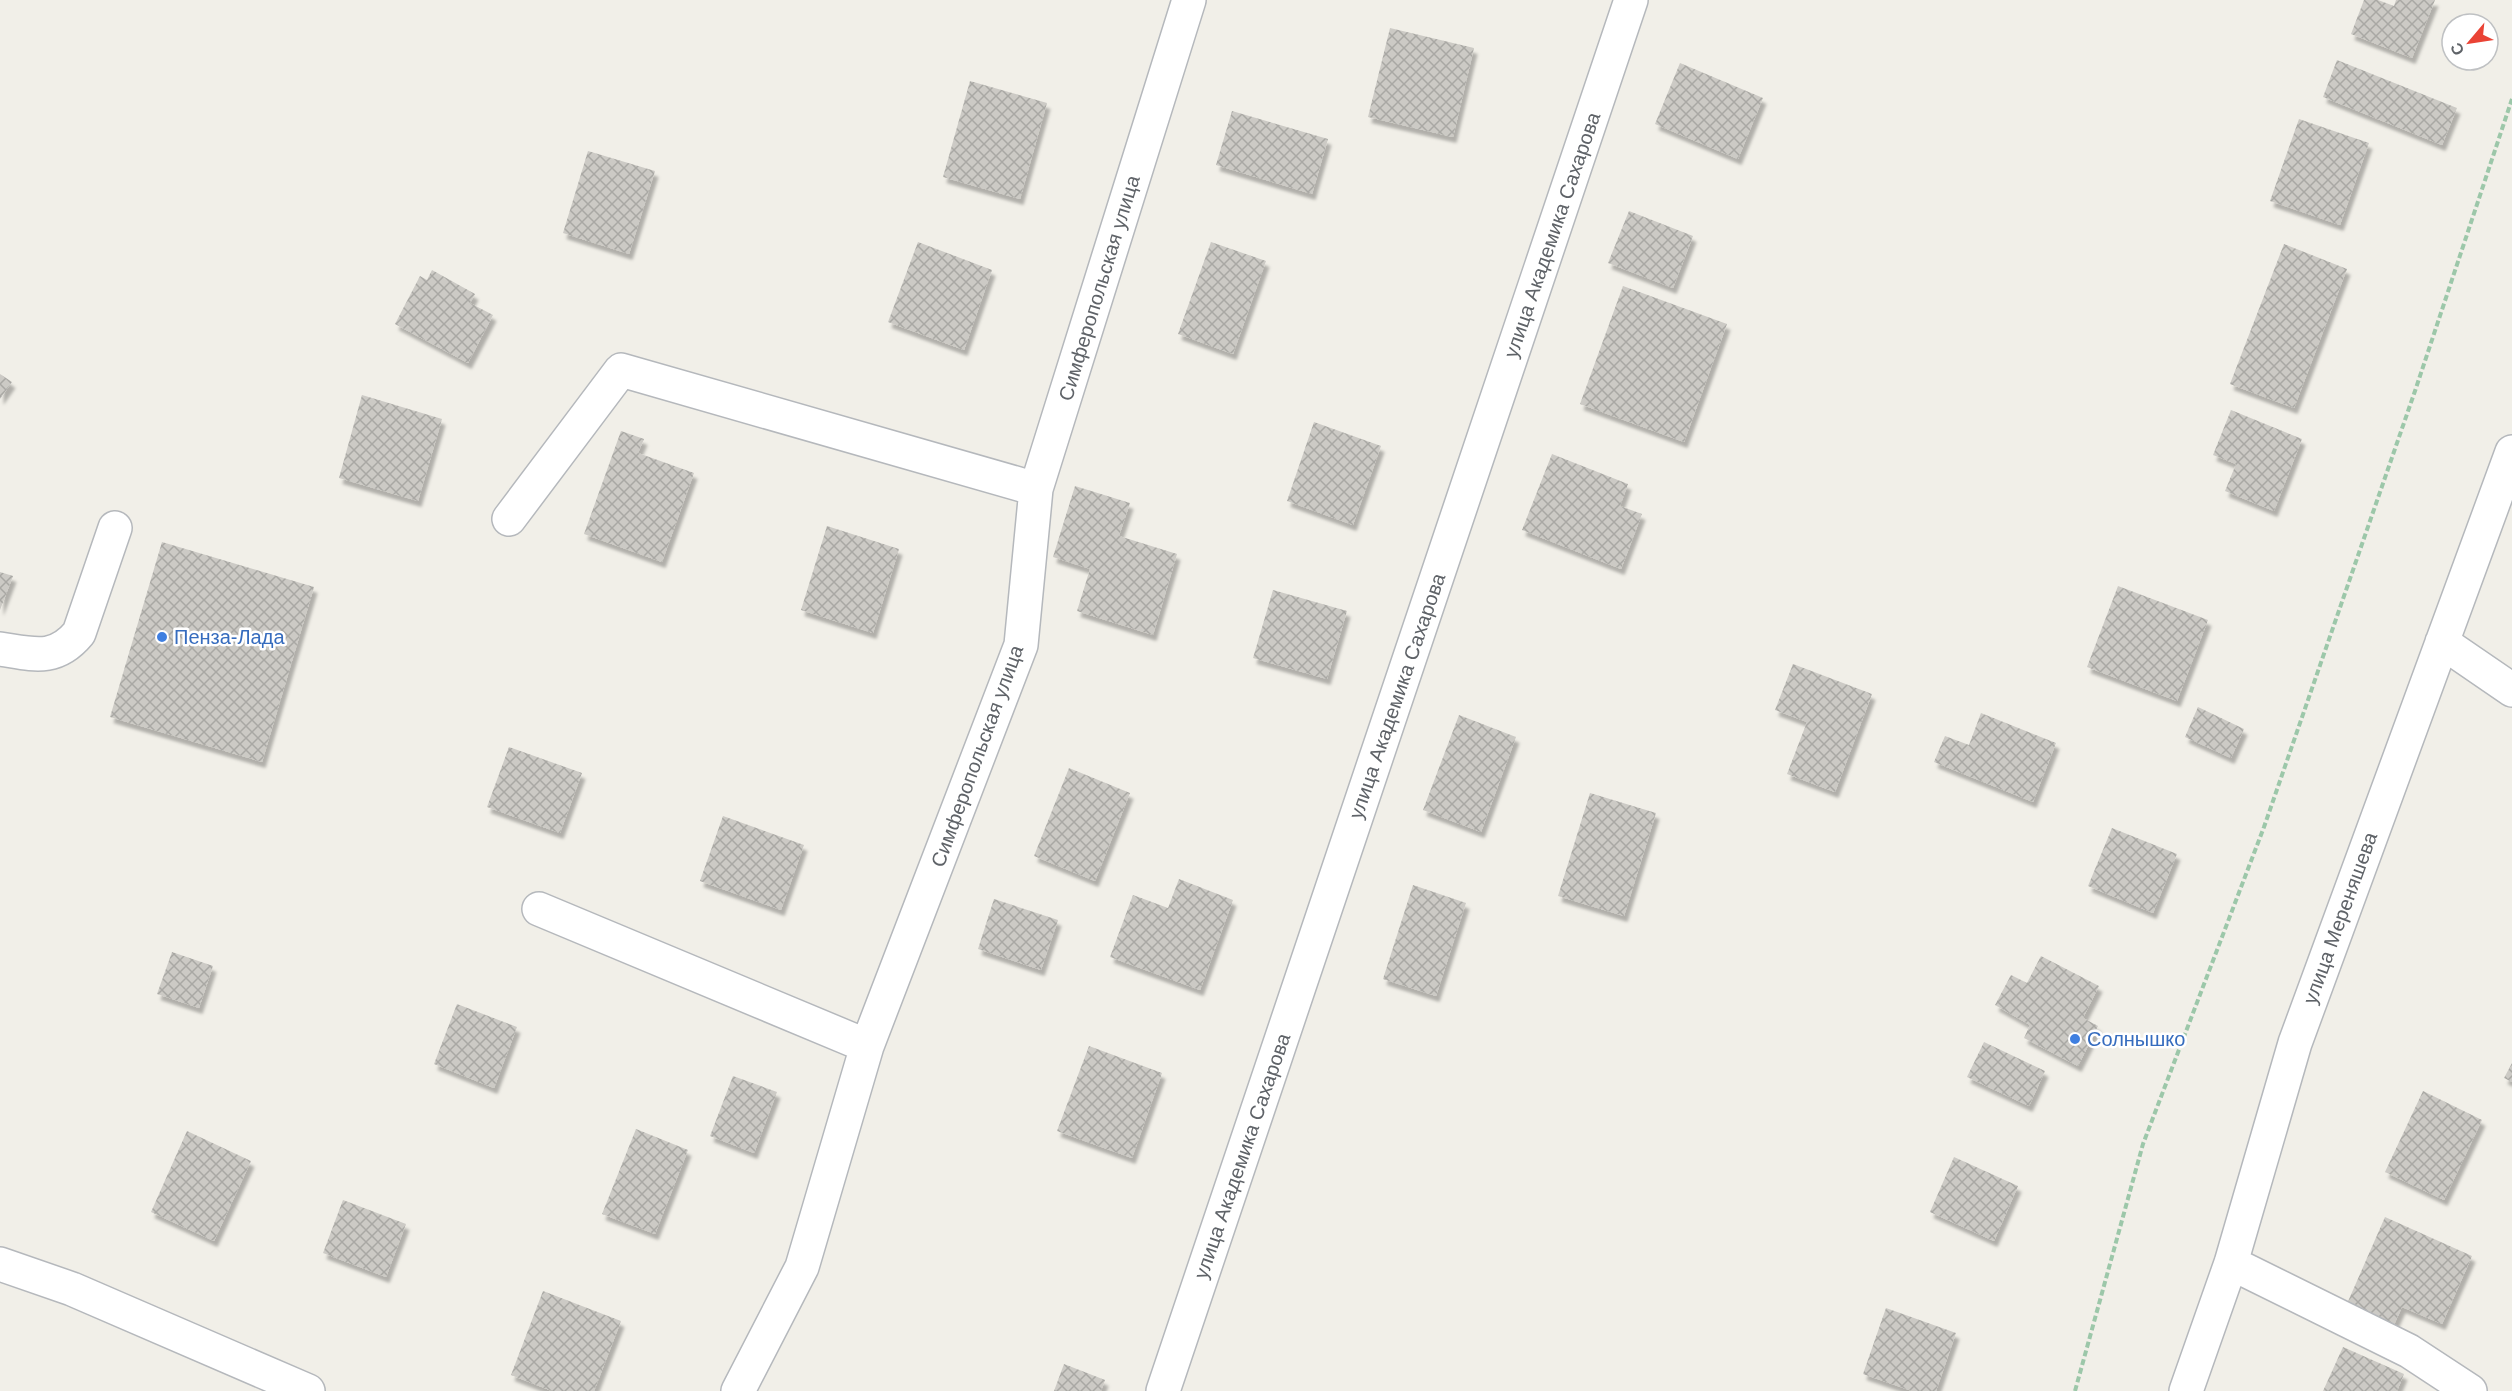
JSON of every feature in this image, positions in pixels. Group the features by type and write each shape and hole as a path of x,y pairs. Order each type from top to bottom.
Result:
{"street":[{"name":"Симферопольская улица","path":"738,1391 802,1267 867,1046 1021,645 1036,489 1189,0"},
{"name":"улица Академика Сахарова","path":"1164,1391 1631,0"},
{"path":"508,519 621,370 1036,489"},
{"name":"улица Мереняшева","path":"2186,1391 2231,1263 2295,1043 2512,452"},
{"path":"0,649 54,654 69,646 79,633 115,528"},
{"path":"2442,642 2512,690"},
{"path":"539,909 867,1046"},
{"path":"2231,1263 2409,1350 2470,1391"},
{"path":"0,1264 72,1289 308,1391"}],"path":[{"path":"2075,1391 2143,1144 2264,827 2415,391 2512,99"}],"building":[{"path":"2364,0 2378,0 2394,6 2396,0 2435,0 2412,58 2351,34"},
{"path":"1390,28 1474,48 1453,137 1368,117"},
{"path":"2337,60 2457,108 2442,145 2323,97"},
{"path":"1680,63 1763,98 1738,159 1655,124"},
{"path":"970,81 1047,103 1020,199 943,177"},
{"path":"1232,111 1328,139 1312,194 1216,165"},
{"path":"2299,119 2369,143 2340,225 2270,201"},
{"path":"588,151 655,171 629,254 563,233"},
{"path":"1629,211 1693,236 1673,288 1608,263"},
{"path":"918,242 992,270 964,350 888,322"},
{"path":"1211,242 1266,261 1233,354 1178,334"},
{"path":"2284,244 2347,269 2294,408 2230,384"},
{"path":"432,270 475,294 470,303 493,315 468,363 395,324 420,276 427,280"},
{"path":"1623,286 1727,324 1684,442 1580,404"},
{"path":"0,374 12,382 0,399"},
{"path":"362,395 442,419 418,501 339,478"},
{"path":"2231,410 2302,439 2274,511 2225,491 2236,464 2213,455"},
{"path":"1314,422 1381,446 1353,525 1287,501"},
{"path":"621,431 644,439 638,453 694,473 662,562 584,534"},
{"path":"1552,454 1628,484 1620,506 1642,514 1621,569 1522,530"},
{"path":"1075,486 1130,503 1119,536 1177,554 1153,635 1077,611 1090,569 1053,557"},
{"path":"827,526 899,549 873,633 801,610"},
{"path":"162,542 314,587 262,762 110,717"},
{"path":"0,572 13,576 0,610"},
{"path":"2118,586 2208,620 2177,701 2087,667"},
{"path":"1273,590 1347,611 1327,679 1253,658"},
{"path":"1793,664 1872,694 1835,792 1787,774 1807,722 1775,710"},
{"path":"2198,707 2244,729 2231,758 2185,737"},
{"path":"1981,713 2056,743 2033,802 1934,762 1945,736 1969,745"},
{"path":"1459,715 1516,737 1481,832 1423,810"},
{"path":"509,747 582,773 560,833 487,807"},
{"path":"1069,768 1130,793 1095,881 1034,856"},
{"path":"1590,793 1656,813 1624,916 1558,896"},
{"path":"723,816 804,845 781,910 700,881"},
{"path":"2112,828 2177,854 2153,913 2088,886"},
{"path":"1179,879 1233,900 1200,990 1110,957 1133,895 1168,908"},
{"path":"1413,885 1466,903 1436,996 1383,979"},
{"path":"994,899 1058,920 1041,970 978,949"},
{"path":"172,952 213,966 199,1008 157,994"},
{"path":"2041,956 2099,986 2083,1018 2098,1026 2078,1066 2024,1038 2030,1025 1995,1005 2011,975 2027,983"},
{"path":"457,1004 517,1027 494,1088 434,1064"},
{"path":"1984,1042 2045,1071 2029,1106 1967,1077"},
{"path":"1089,1046 1162,1073 1132,1158 1057,1131"},
{"path":"2512,1063 2512,1082 2504,1078"},
{"path":"733,1076 777,1092 754,1153 710,1136"},
{"path":"2423,1091 2482,1120 2444,1200 2385,1172"},
{"path":"636,1129 688,1150 655,1234 602,1214"},
{"path":"187,1131 251,1161 214,1241 151,1212"},
{"path":"1954,1157 2018,1186 1994,1241 1930,1212"},
{"path":"343,1200 406,1224 386,1277 323,1253"},
{"path":"2385,1217 2472,1256 2442,1324 2402,1307 2393,1327 2346,1306"},
{"path":"543,1291 621,1321 594,1391 552,1391 511,1375"},
{"path":"1886,1308 1956,1333 1936,1391 1912,1391 1863,1374"},
{"path":"2343,1347 2404,1374 2397,1391 2323,1391"},
{"path":"1064,1364 1105,1380 1101,1391 1054,1391"}],"place":[{"name":"Пенза-Лада","path":"162,637"},
{"name":"Солнышко","path":"2075,1039"}]}
